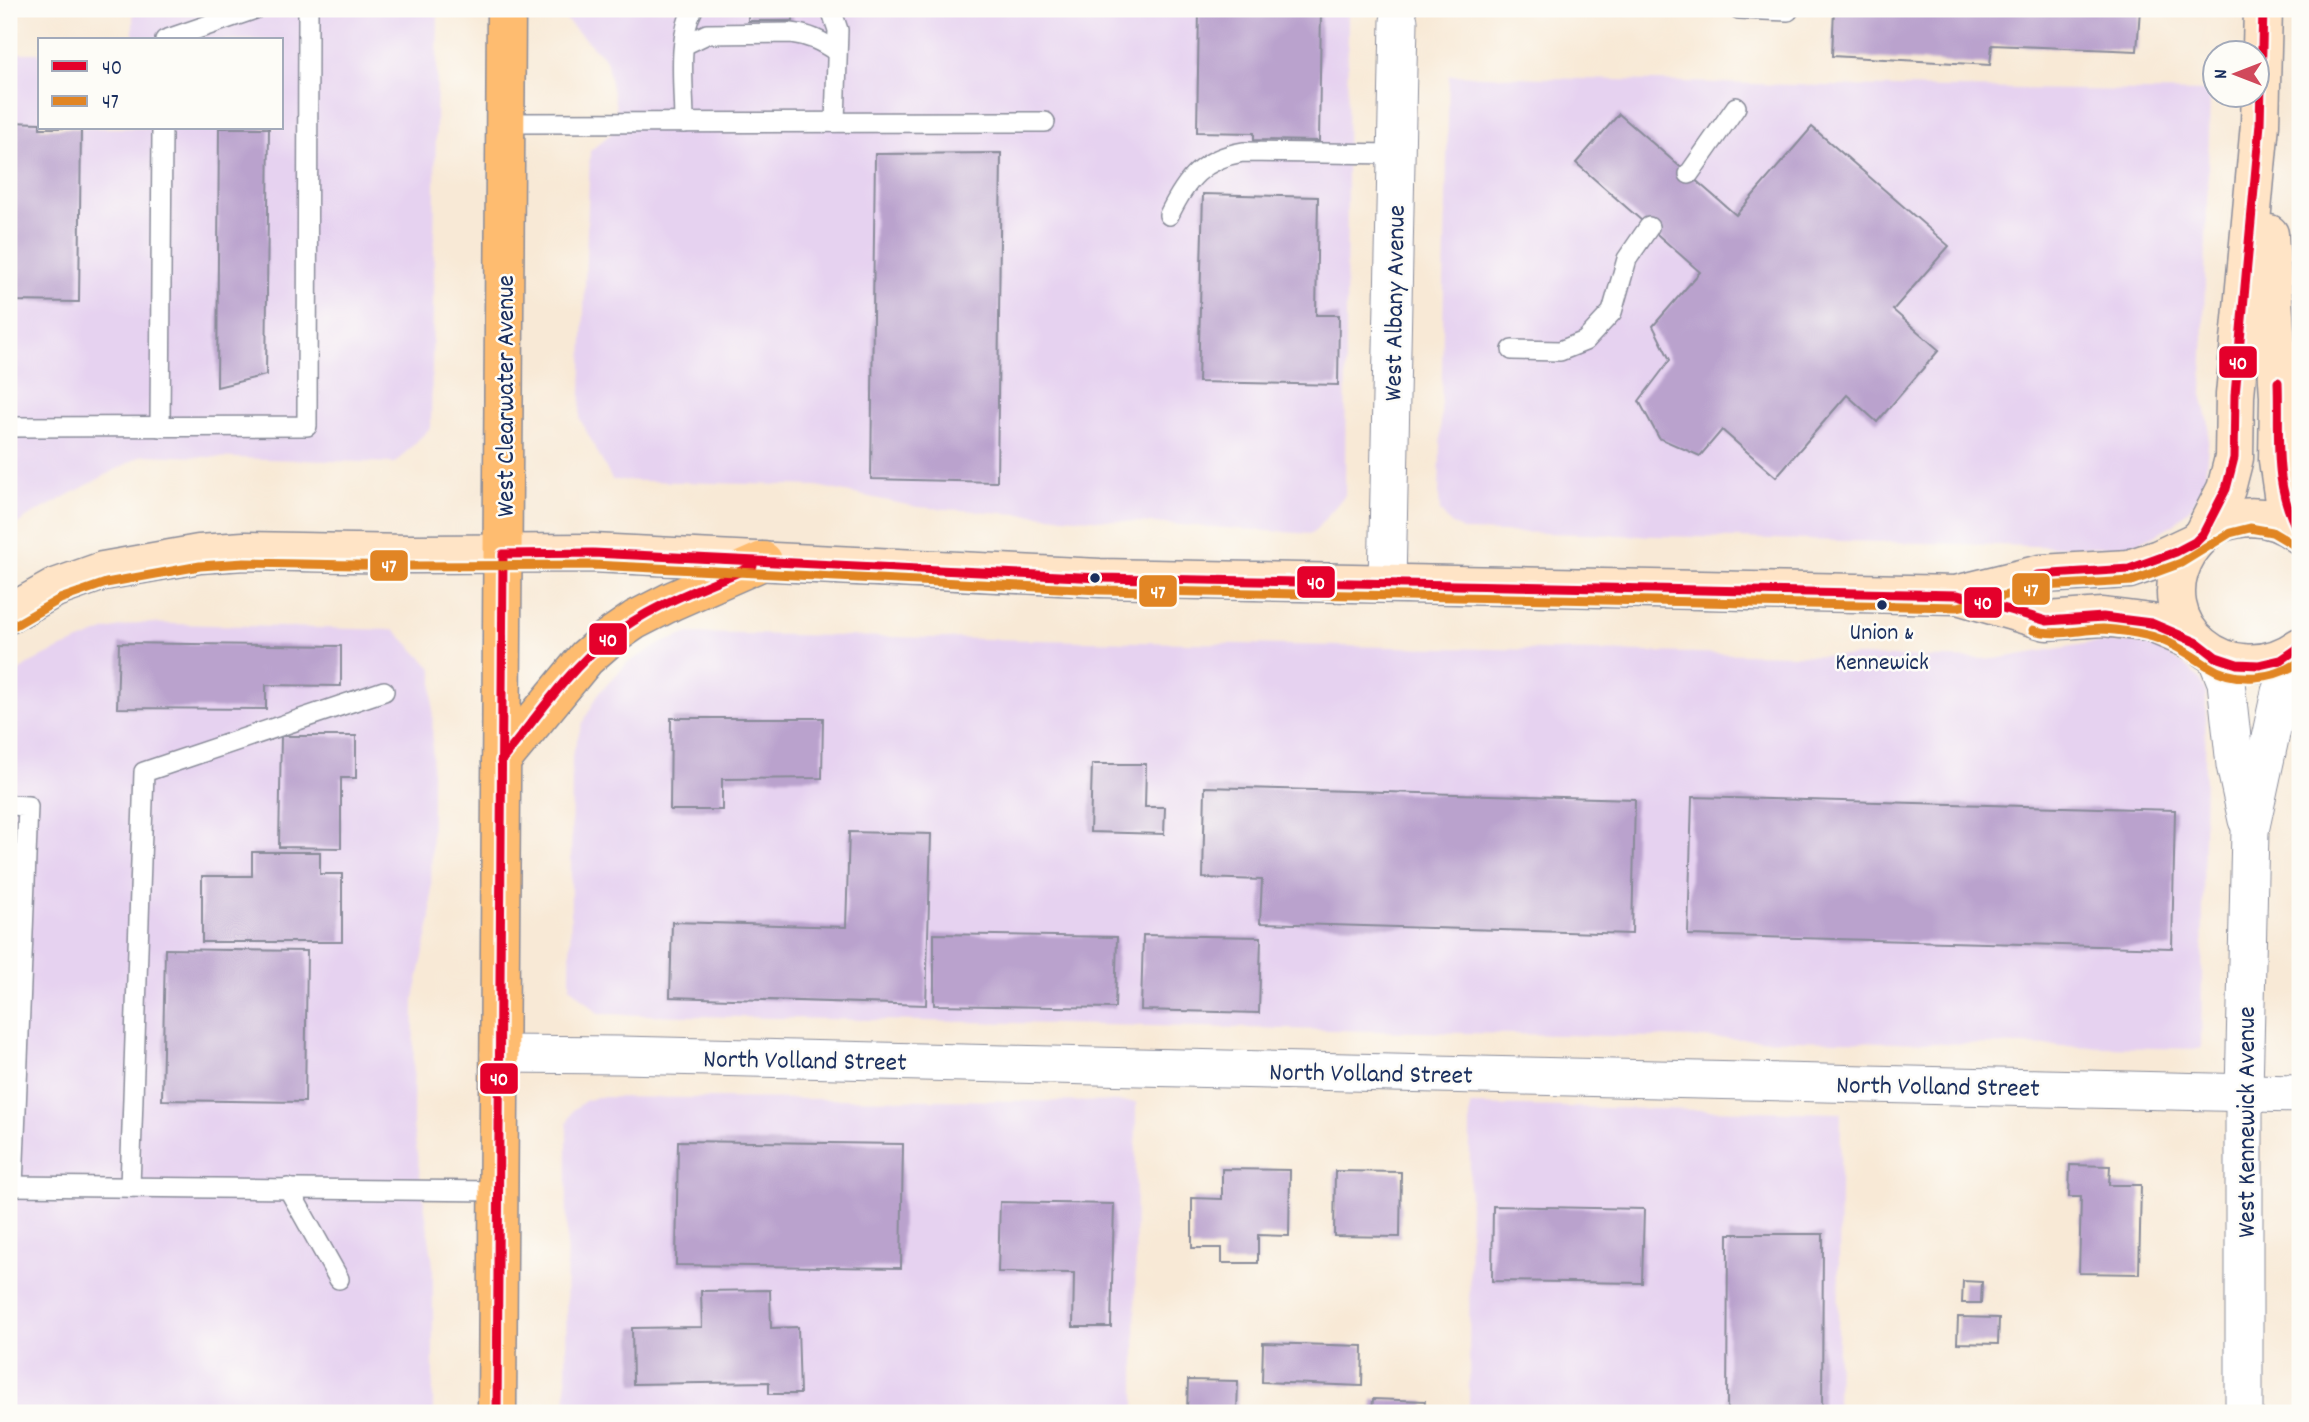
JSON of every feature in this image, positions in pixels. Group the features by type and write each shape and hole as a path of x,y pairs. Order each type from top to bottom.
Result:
{"main road":[{"name":"West Clearwater Avenue","path":"497,1413 506,9"},
{"path":"2207,650 2185,625 2178,605 2178,583 2183,561 2226,489 2234,458 2235,395 2260,124 2263,9"},
{"path":"2260,124 2279,396 2278,460 2284,501 2299,534"},
{"path":"1958,595 2041,573 2129,569 2176,552 2225,521 2250,516 2276,520 2299,534"},
{"path":"9,614 55,588 103,571 199,554 244,551 593,553 1100,578 1958,595 2047,621 2103,617 2151,623 2237,664 2259,665 2281,660 2300,648"},
{"path":"501,761 586,658 609,638 635,620 672,601 764,561"}],"street":[{"name":"West Albany Avenue","path":"1387,584 1397,154 1409,15"},
{"name":"West Kennewick Avenue","path":"2244,1413 2244,1093 2250,831 2280,692 2300,648"},
{"name":"West Kennewick Avenue","path":"2207,650 2226,682 2235,765 2250,831"},
{"name":"North Volland Street","path":"499,1054 2300,1094"}],"lane":[{"path":"171,38 255,9"},
{"path":"9,427 307,426 308,9"},
{"path":"684,123 684,45 687,20 693,9"},
{"path":"831,9 838,30 835,122"},
{"path":"1739,9 1788,9"},
{"path":"684,45 707,34 791,33 818,39 836,51"},
{"path":"1689,174 1736,107"},
{"path":"505,123 1045,122"},
{"path":"160,426 162,130"},
{"path":"1169,215 1183,186 1196,172 1226,155 1243,152 1397,154"},
{"path":"1512,349 1560,351 1585,341 1612,312 1628,259 1649,227"},
{"path":"130,1187 144,772 384,691"},
{"path":"9,805 27,806 11,1186 497,1191"},
{"path":"288,1188 339,1279"}],"shaded area":[{"path":"133,9 438,9 431,427 395,463 143,455 26,518 9,530 9,53 38,53 38,130 284,130 284,38 133,38"},
{"path":"563,9 1348,9 1345,495 1312,534 917,507 817,486 612,480 580,419 590,151 620,126 606,60 563,17"},
{"path":"1449,75 1828,86 2200,92 2200,108 2210,108 2202,394 2209,424 2205,479 2194,503 2175,523 2153,536 2130,546 2073,547 1464,531 1449,522 1440,511"},
{"path":"138,623 395,630 433,669 431,918 414,999 413,1126 433,1265 433,1413 9,1413 9,678 32,662 62,648 107,630"},
{"path":"689,633 1995,659 2090,643 2129,642 2154,646 2199,678 2206,692 2201,1049 599,1014 570,987 572,756 582,724 599,693 627,663 662,643"},
{"path":"597,1097 1136,1102 1135,1413 566,1413 567,1123 573,1110 585,1101"},
{"path":"1470,1105 1841,1113 1837,1413 1469,1413"}],"building":[{"path":"748,9 793,9 793,21 748,21"},
{"path":"1199,9 1321,9 1319,141 1254,140 1254,133 1197,132"},
{"path":"1834,9 2140,9 2137,51 1992,45 1990,65 1832,56"},
{"path":"1619,114 1736,215 1812,127 1949,246 1893,310 1939,350 1877,422 1847,395 1776,477 1722,430 1700,456 1659,438 1639,401 1670,360 1653,326 1700,272 1576,163"},
{"path":"9,122 38,123 38,130 81,130 79,302 9,301"},
{"path":"219,130 269,130 266,375 217,387"},
{"path":"1001,153 997,482 871,479 875,154"},
{"path":"1203,194 1318,197 1316,315 1339,315 1338,385 1198,382"},
{"path":"119,643 341,646 341,686 266,685 266,709 117,708"},
{"path":"671,718 823,718 822,778 722,779 722,810 670,810"},
{"path":"281,736 356,736 356,778 341,778 341,848 279,847"},
{"path":"1092,764 1146,764 1145,807 1165,807 1164,834 1090,832"},
{"path":"1205,787 1635,799 1632,934 1260,923 1262,880 1203,878"},
{"path":"1692,797 2175,810 2172,948 1688,935"},
{"path":"849,832 931,834 926,1005 670,997 672,922 846,927"},
{"path":"252,852 320,852 320,874 342,874 342,942 202,942 202,876 252,876"},
{"path":"934,934 1117,937 1115,1008 934,1005"},
{"path":"1143,935 1261,937 1259,1013 1141,1010"},
{"path":"165,949 307,951 305,1102 162,1100"},
{"path":"678,1141 903,1144 901,1268 676,1265"},
{"path":"2070,1165 2110,1166 2109,1185 2141,1185 2139,1274 2079,1273 2081,1197 2069,1197"},
{"path":"1222,1169 1290,1170 1289,1236 1258,1235 1258,1263 1222,1263 1222,1248 1192,1248 1192,1198 1222,1199"},
{"path":"1335,1171 1401,1172 1400,1237 1334,1236"},
{"path":"1000,1202 1114,1204 1111,1327 1073,1327 1074,1273 998,1272"},
{"path":"1493,1206 1644,1209 1642,1283 1492,1281"},
{"path":"1728,1234 1823,1234 1822,1413 1727,1413"},
{"path":"1963,1281 1982,1282 1981,1303 1962,1303"},
{"path":"770,1290 771,1328 798,1327 800,1394 769,1394 769,1382 633,1384 632,1328 702,1327 701,1291"},
{"path":"1958,1317 1999,1318 1998,1344 1957,1343"},
{"path":"1263,1343 1363,1346 1362,1386 1262,1382"},
{"path":"1188,1380 1238,1381 1237,1413 1187,1413"},
{"path":"1373,1399 1425,1401 1424,1413 1372,1413"}],"transit line":[{"name":"40","path":"2037,575 2129,569 2176,552 2195,542 2203,534 2226,489 2234,458 2235,395 2260,124 2263,9"},
{"name":"40","path":"2278,382 2281,479 2291,517 2300,535"},
{"name":"47","path":"15,625 60,599 106,583 200,566 244,563 593,565 1100,590 1958,607 2043,586 2132,581 2181,563 2230,533 2250,528 2272,532 2294,545"},
{"name":"40","path":"497,1413 503,554 593,553 1100,578 1958,595 2047,621 2103,617 2151,623 2198,643 2216,657 2237,664 2259,665 2281,660 2300,647"},
{"name":"40","path":"501,761 578,666 608,639 659,606 753,566"},
{"name":"47","path":"2033,630 2059,633 2103,629 2146,635 2171,644 2219,672 2243,677 2279,672 2300,662"}],"place":[{"name":"Union & Kennewick","path":"1882,605"}]}
